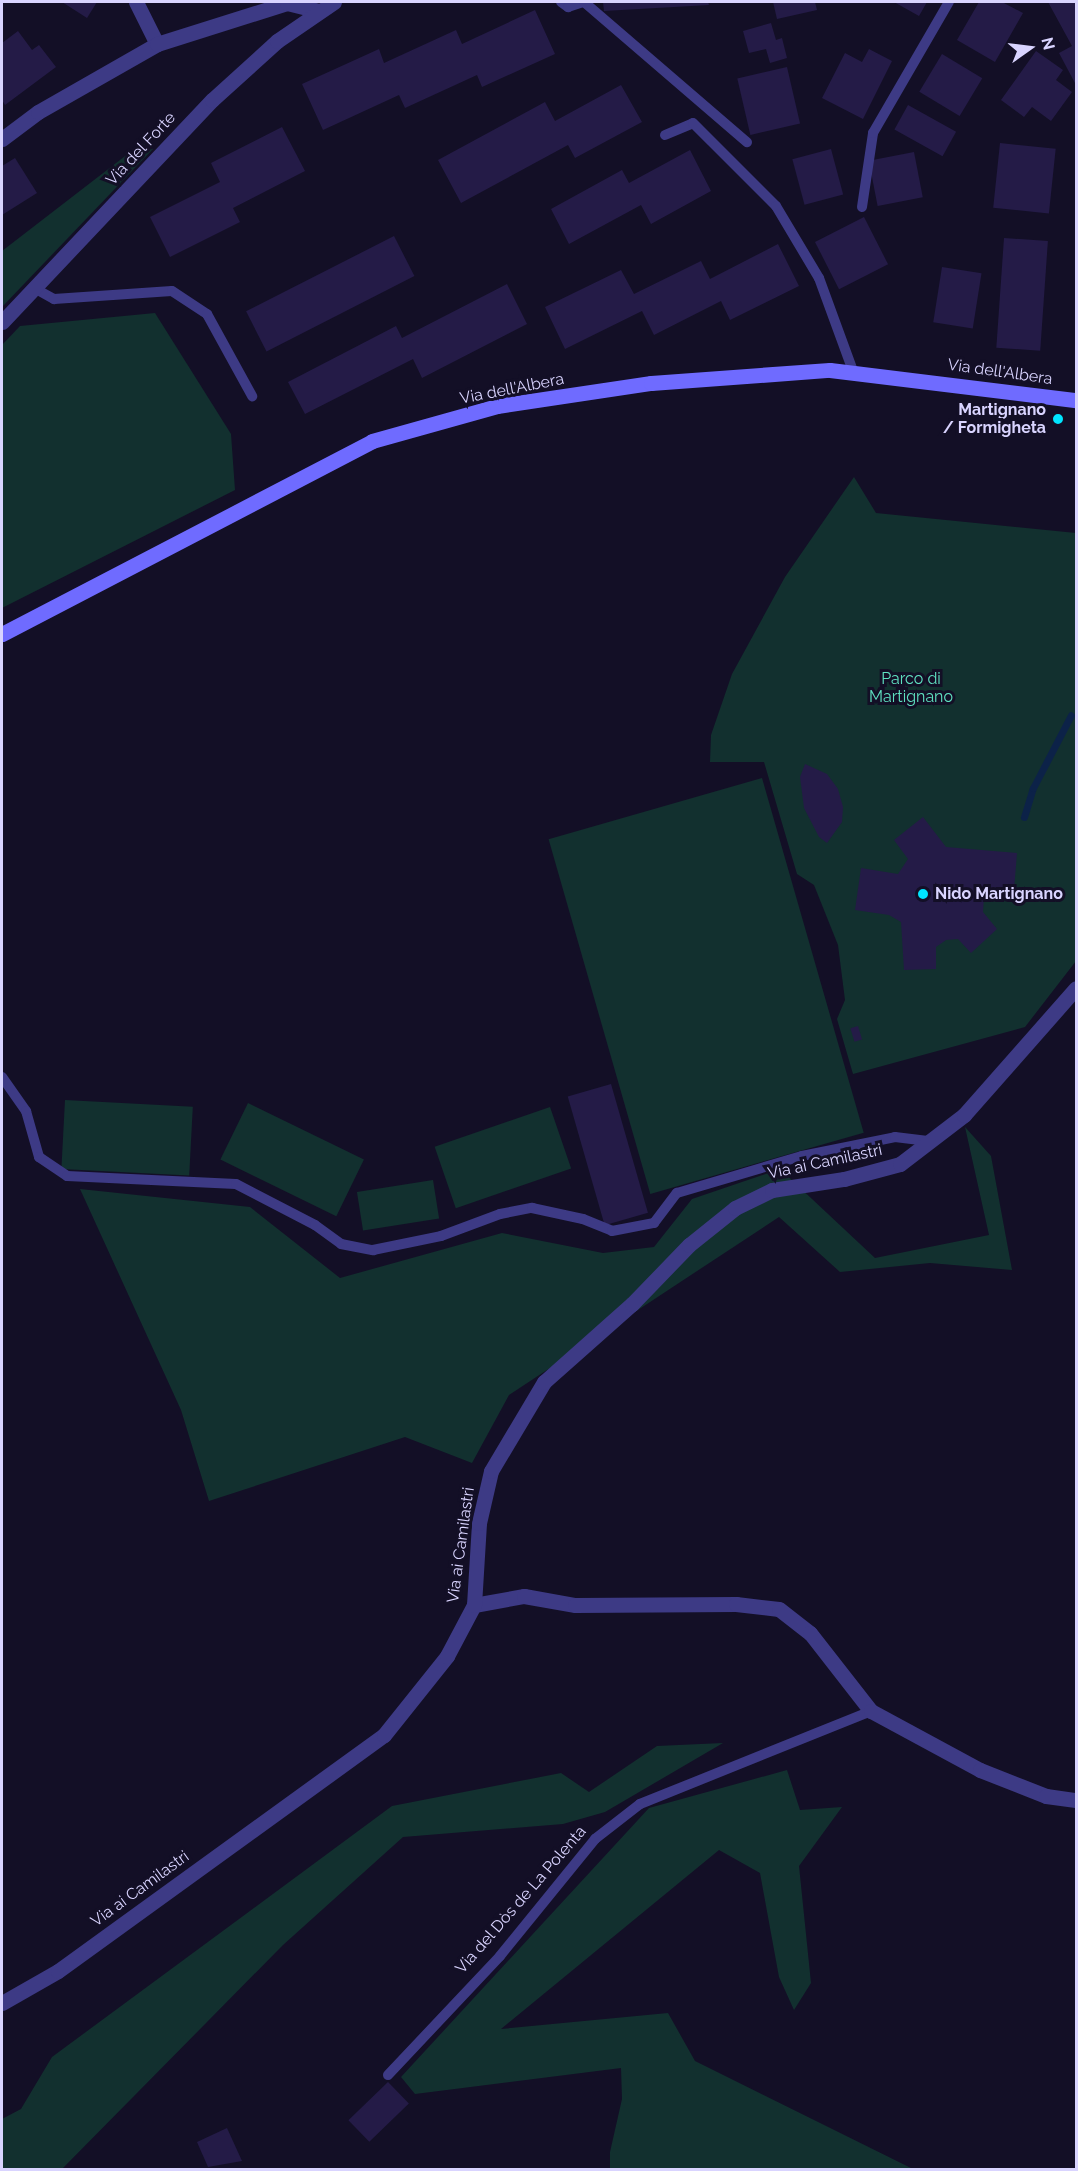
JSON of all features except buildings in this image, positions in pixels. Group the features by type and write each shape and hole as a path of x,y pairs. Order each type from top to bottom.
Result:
{"street":[{"path":"136,2 157,44"},
{"name":"Via del Forte","path":"2,322 212,100 318,11 334,2"},
{"path":"2,139 38,112 157,44 287,3 318,11"},
{"name":"Via dell'Albera","path":"2,634 372,441 497,406 651,383 853,371 1077,400"},
{"name":"Via ai Camilastri","path":"2,2003 57,1971 384,1735 447,1656 474,1605 479,1523 491,1471 544,1382 632,1304 689,1245 735,1208 772,1190 844,1179 900,1164 927,1141 964,1115 1077,988"},
{"path":"474,1605 524,1596 575,1605 736,1604 779,1610 810,1633 871,1711 980,1770 1046,1796 1077,1800"}],"lane":[{"path":"561,2 568,7 584,2 747,142"},
{"path":"862,207 873,133 949,2"},
{"path":"665,135 693,123 776,206 819,278 853,371"},
{"path":"34,288 54,299 172,291 207,314 252,396"},
{"path":"2,1077 26,1111 39,1157 67,1176 236,1184 341,1244 373,1250 441,1236 500,1214 532,1208 583,1219 612,1231 654,1223 677,1193 768,1166 895,1137 927,1141"},
{"name":"Via del Dòs de La Polenta","path":"388,2075 500,1956 595,1839 640,1804 871,1711"}],"green space":[{"path":"142,143 153,149 2,307 2,251"},
{"path":"155,313 231,434 235,490 2,608 2,345 20,326"},
{"name":"Parco di Martignano","path":"854,477 876,513 1076,533 1076,961 1025,1027 853,1074 837,1019 845,1000 838,945 814,885 797,874 764,762 710,762 711,735 732,674 785,577"},
{"path":"762,778 864,1133 650,1194 549,839"},
{"path":"65,1100 193,1107 189,1176 61,1169"},
{"path":"248,1103 364,1160 336,1216 220,1160"},
{"path":"550,1107 571,1168 456,1208 435,1147"},
{"path":"965,1127 991,1156 1012,1270 930,1263 840,1272 779,1217 509,1395 472,1463 405,1437 209,1501 181,1410 80,1189 250,1207 340,1278 502,1233 603,1253 654,1247 692,1199 780,1169 875,1258 989,1235"},
{"path":"433,1180 439,1219 363,1231 357,1192"},
{"path":"723,1743 605,1812 563,1824 403,1837 283,1945 63,2168 2,2169 2,2119 21,2109 52,2057 392,1806 561,1773 589,1792 657,1746"},
{"path":"787,1770 800,1810 842,1807 799,1866 811,1983 794,2010 779,1977 760,1873 719,1850 501,2029 668,2013 695,2061 913,2169 610,2169 610,2152 622,2099 621,2068 415,2094 401,2077 649,1808"}],"waterway":[{"path":"1024,817 1033,788 1071,715"}],"place":[{"name":"Martignano / Formigheta","path":"1058,419"},
{"name":"Nido Martignano","path":"923,894"}]}
